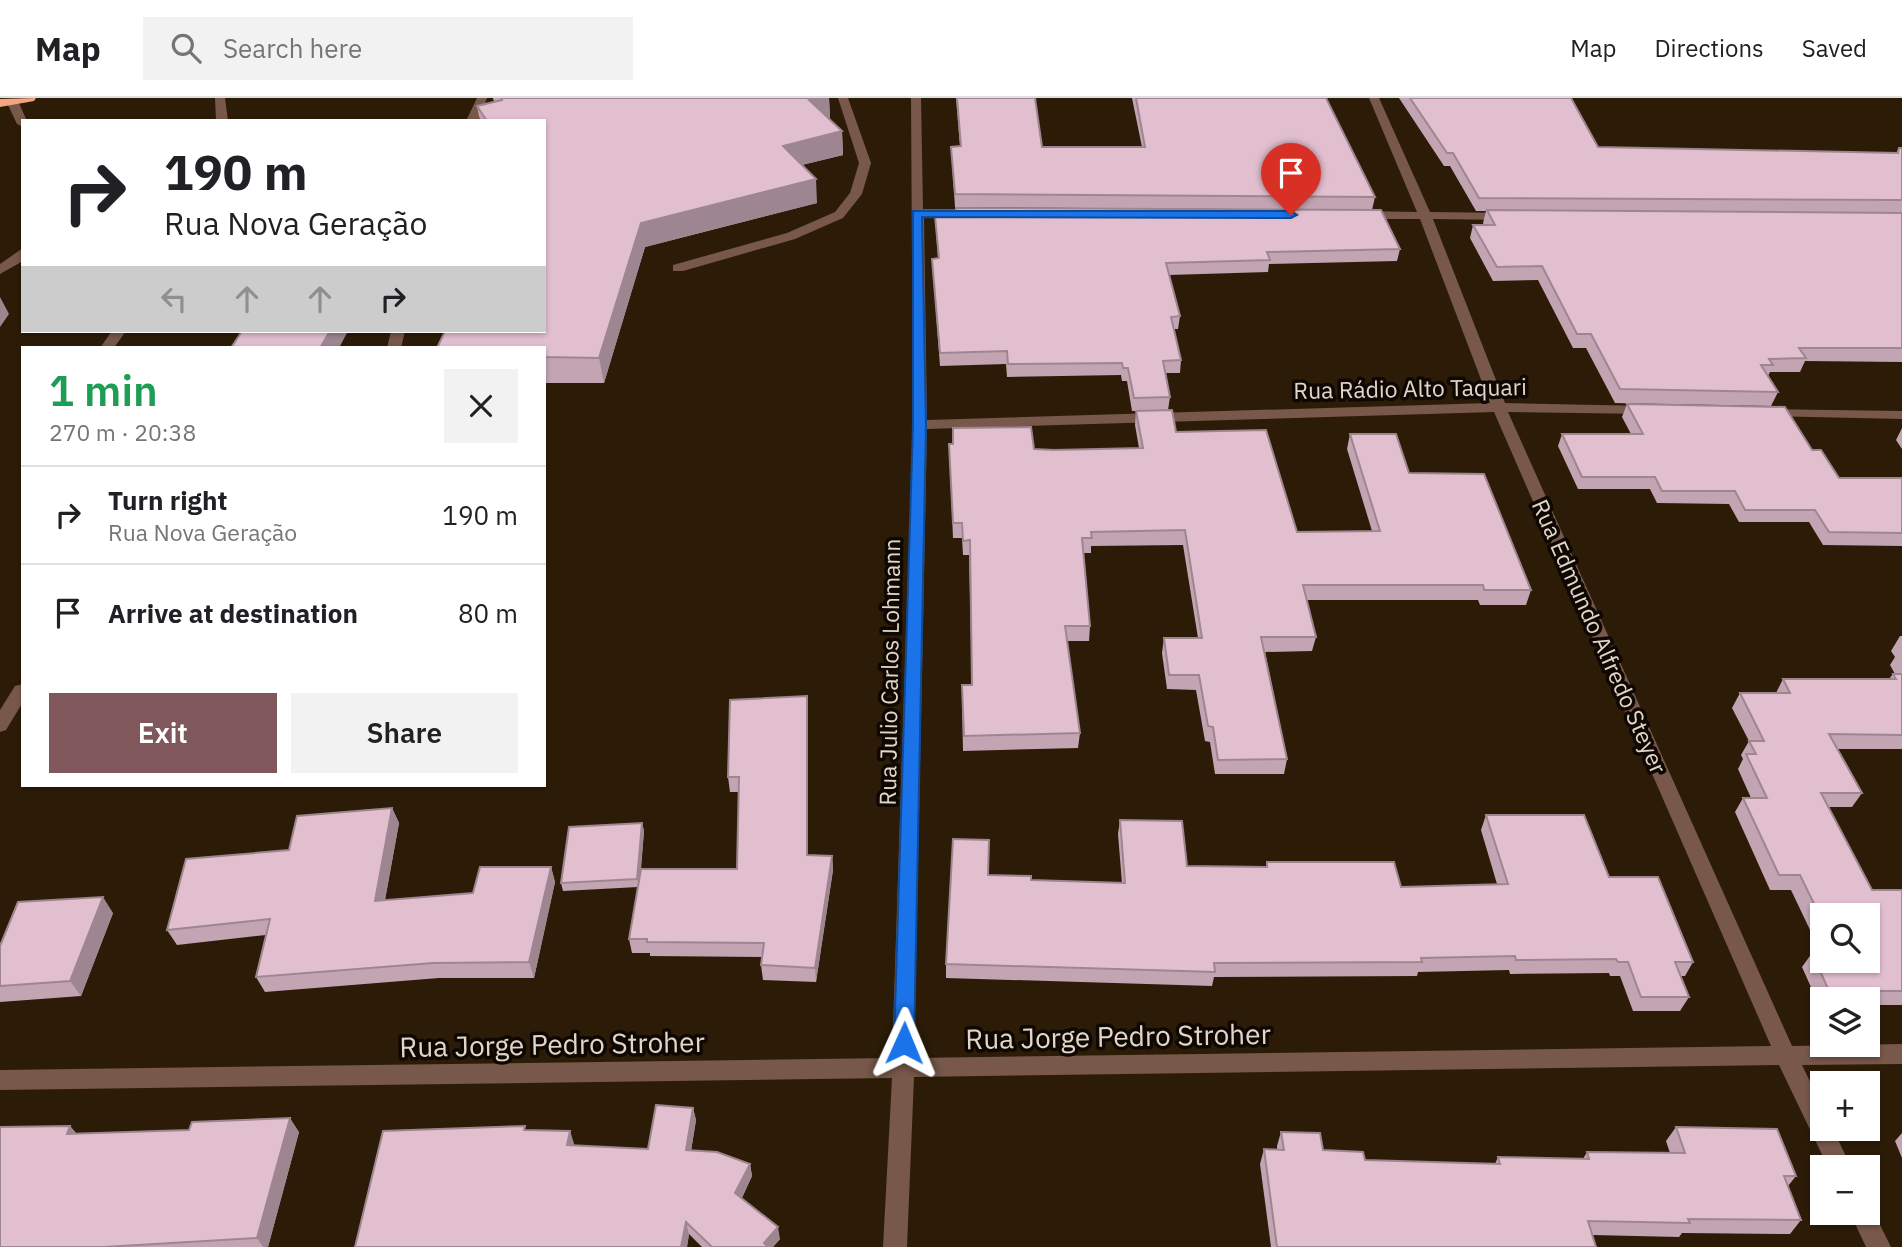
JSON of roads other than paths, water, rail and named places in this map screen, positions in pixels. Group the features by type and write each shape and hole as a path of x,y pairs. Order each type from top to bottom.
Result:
{"highway":[{"path":"6,102 29,98"}],"street":[{"path":"220,98 222,119"},
{"path":"473,119 482,98"},
{"path":"678,268 792,236 839,215 856,194 865,163 843,98"},
{"name":"Rua Julio Carlos Lohmann","path":"895,1247 903,1070 920,425 916,98"},
{"name":"Rua Edmundo Alfredo Steyer","path":"1374,98 1425,215 1499,407 1785,1054 1834,1155"},
{"path":"6,102 21,121"},
{"path":"917,213 999,214"},
{"path":"1343,215 1520,216"},
{"path":"0,270 21,256"},
{"name":"Rua Rádio Alto Taquari","path":"920,425 1499,407 1666,411"},
{"path":"1749,412 1902,415"},
{"path":"0,725 21,690"},
{"name":"Rua Jorge Pedro Stroher","path":"0,1080 903,1070 1902,1054"},
{"path":"1868,1225 1879,1247"}]}
